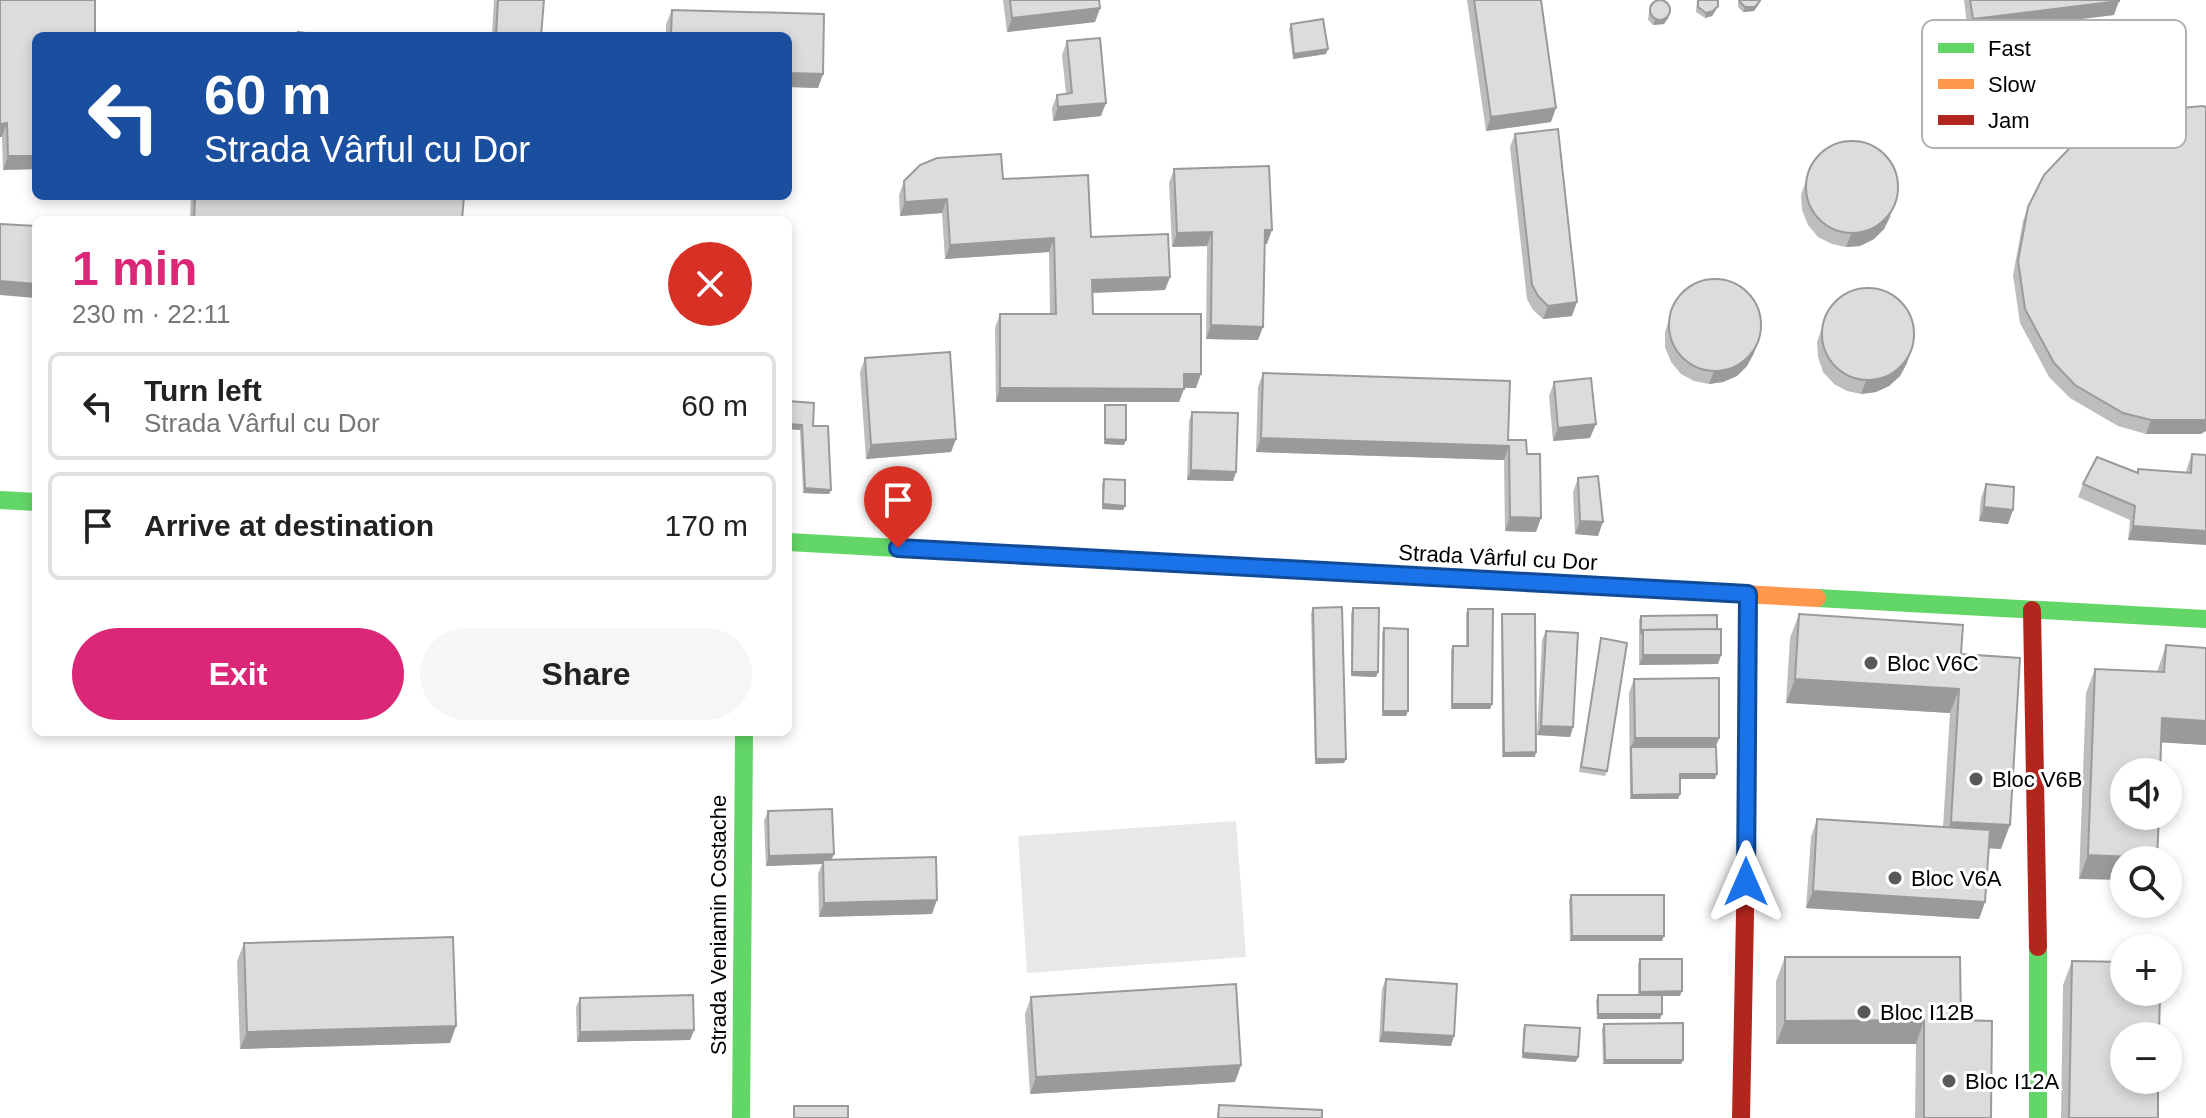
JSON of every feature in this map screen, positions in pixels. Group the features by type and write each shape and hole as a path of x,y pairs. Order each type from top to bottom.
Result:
{"street":[{"path":"0,500 32,502"},
{"name":"Strada Vârful cu Dor","path":"792,542 2206,619"},
{"path":"1741,1118 1746,946 1748,594"},
{"path":"2032,610 2038,1118"},
{"name":"Strada Veniamin Costache","path":"741,1118 744,736"}],"shaded area":[{"path":"1236,821 1246,957 1027,973 1018,836"}],"building":[{"path":"0,0 95,0 95,32 32,32 32,156 8,156 7,123 0,124"},
{"path":"498,0 544,0 541,32 496,32"},
{"path":"1010,0 1099,0 1100,8 1012,18"},
{"path":"1474,0 1541,0 1556,108 1491,117"},
{"path":"1656,0 1664,0 1670,10 1664,20 1656,20 1650,14 1650,6"},
{"path":"1698,0 1718,0 1718,6 1706,13 1698,7"},
{"path":"1740,0 1760,1 1755,7 1745,7"},
{"path":"1970,0 2119,0 2119,1 1973,19"},
{"path":"672,10 824,14 823,74 792,73 792,32 671,32"},
{"path":"1323,19 1328,49 1294,54 1291,24"},
{"path":"1100,38 1106,103 1058,107 1057,95 1072,93 1067,41"},
{"path":"2186,107 2206,107 2206,420 2151,420 2123,413 2075,385 2054,363 2025,309 2018,261 2028,207 2044,175 2070,148 2186,148"},
{"path":"1558,129 1577,302 1548,306 1532,285 1515,134"},
{"path":"1852,141 1869,145 1884,155 1894,170 1898,187 1894,204 1884,219 1869,229 1852,233 1835,229 1820,219 1810,204 1806,187 1810,170 1820,155 1835,145"},
{"path":"1001,154 1003,179 1088,175 1091,237 1168,234 1170,277 1092,280 1093,314 1201,314 1201,374 1184,374 1184,389 1000,388 1000,314 1056,314 1054,238 950,245 947,199 905,202 904,181 920,165 937,158"},
{"path":"1269,166 1272,230 1265,230 1263,327 1211,325 1212,232 1177,233 1174,169"},
{"path":"195,200 464,200 462,216 194,216"},
{"path":"0,224 32,226 32,284 0,281"},
{"path":"1715,279 1732,283 1747,293 1757,308 1761,325 1757,342 1747,357 1732,367 1715,371 1698,367 1683,357 1673,342 1669,325 1673,308 1683,293 1698,283"},
{"path":"1868,288 1885,292 1900,302 1910,317 1914,334 1910,351 1900,366 1885,376 1868,380 1851,376 1836,366 1826,351 1822,334 1826,317 1836,302 1851,292"},
{"path":"950,352 956,439 871,445 865,358"},
{"path":"1263,373 1510,381 1508,440 1526,440 1527,454 1540,454 1541,518 1510,517 1509,446 1261,438"},
{"path":"1591,378 1596,424 1558,428 1554,382"},
{"path":"792,401 814,403 813,426 828,426 831,490 805,488 802,425 792,424"},
{"path":"1105,405 1126,405 1126,440 1105,439"},
{"path":"1192,412 1238,413 1236,472 1191,470"},
{"path":"2192,454 2206,455 2206,531 2133,526 2135,506 2083,484 2097,457 2138,473 2138,469 2191,473"},
{"path":"1598,476 1603,522 1580,521 1578,478"},
{"path":"1104,479 1125,480 1125,506 1103,504"},
{"path":"1986,484 2014,487 2013,510 1984,507"},
{"path":"1342,607 1346,759 1316,759 1313,608"},
{"path":"1353,608 1379,608 1378,672 1352,672"},
{"path":"1468,609 1493,609 1492,704 1452,704 1453,646 1468,646"},
{"path":"1502,614 1535,614 1536,752 1504,753"},
{"path":"1799,614 1963,625 1961,654 2020,658 2010,825 1951,822 1959,689 1795,679"},
{"path":"1717,615 1717,629 1643,630 1641,634 1641,616"},
{"path":"1384,628 1408,629 1408,711 1383,711"},
{"path":"1721,629 1721,655 1643,655 1643,630"},
{"path":"1546,631 1578,633 1573,727 1541,726"},
{"path":"1601,638 1627,643 1607,771 1581,767"},
{"path":"2166,645 2206,648 2206,721 2162,718 2161,758 2110,758 2110,830 2158,830 2158,846 2110,846 2110,856 2088,855 2095,669 2164,672"},
{"path":"1719,678 1719,738 1635,738 1634,679"},
{"path":"1631,747 1716,747 1717,774 1680,774 1680,794 1632,795"},
{"path":"832,809 834,854 769,856 768,811"},
{"name":"Bloc V6A","path":"1817,819 1990,830 1985,902 1813,891"},
{"path":"936,857 937,900 824,903 823,860"},
{"path":"1571,895 1664,895 1664,936 1572,936"},
{"path":"453,937 456,1026 247,1032 244,943"},
{"path":"1785,957 1960,957 1961,1020 1992,1021 1991,1118 1924,1118 1924,1020 1785,1021"},
{"path":"1640,959 1682,959 1682,991 1640,992"},
{"path":"2072,961 2110,962 2110,1006 2160,1006 2159,1022 2110,1022 2110,1094 2158,1094 2158,1118 2069,1118"},
{"path":"1386,979 1457,984 1454,1036 1383,1032"},
{"path":"1236,984 1241,1065 1036,1077 1031,997"},
{"path":"693,995 694,1030 580,1032 580,998"},
{"path":"1598,995 1662,995 1662,1014 1598,1014"},
{"path":"1683,1023 1683,1060 1605,1060 1604,1024"},
{"path":"1525,1025 1580,1028 1578,1057 1523,1053"},
{"path":"1219,1105 1322,1110 1322,1118 1218,1118"},
{"path":"794,1106 848,1106 848,1118 794,1118"}],"traffic: fast":[{"path":"0,500 32,502"},
{"path":"792,542 1277,569"},
{"path":"1747,812 1748,594"},
{"path":"1817,598 2206,619"},
{"path":"741,1118 744,736"},
{"path":"2038,947 2038,1118"}],"traffic: slow":[{"path":"1277,569 1817,598"}],"traffic: jam":[{"path":"2032,610 2038,947"},
{"path":"1741,1118 1747,812"}],"place":[{"name":"Bloc V6C","path":"1871,663"},
{"name":"Bloc V6B","path":"1976,779"},
{"name":"Bloc V6A","path":"1895,878"},
{"name":"Bloc I12B","path":"1864,1012"},
{"name":"Bloc I12A","path":"1949,1081"}],"route":[{"path":"898,548 1748,594 1746,882"}]}
